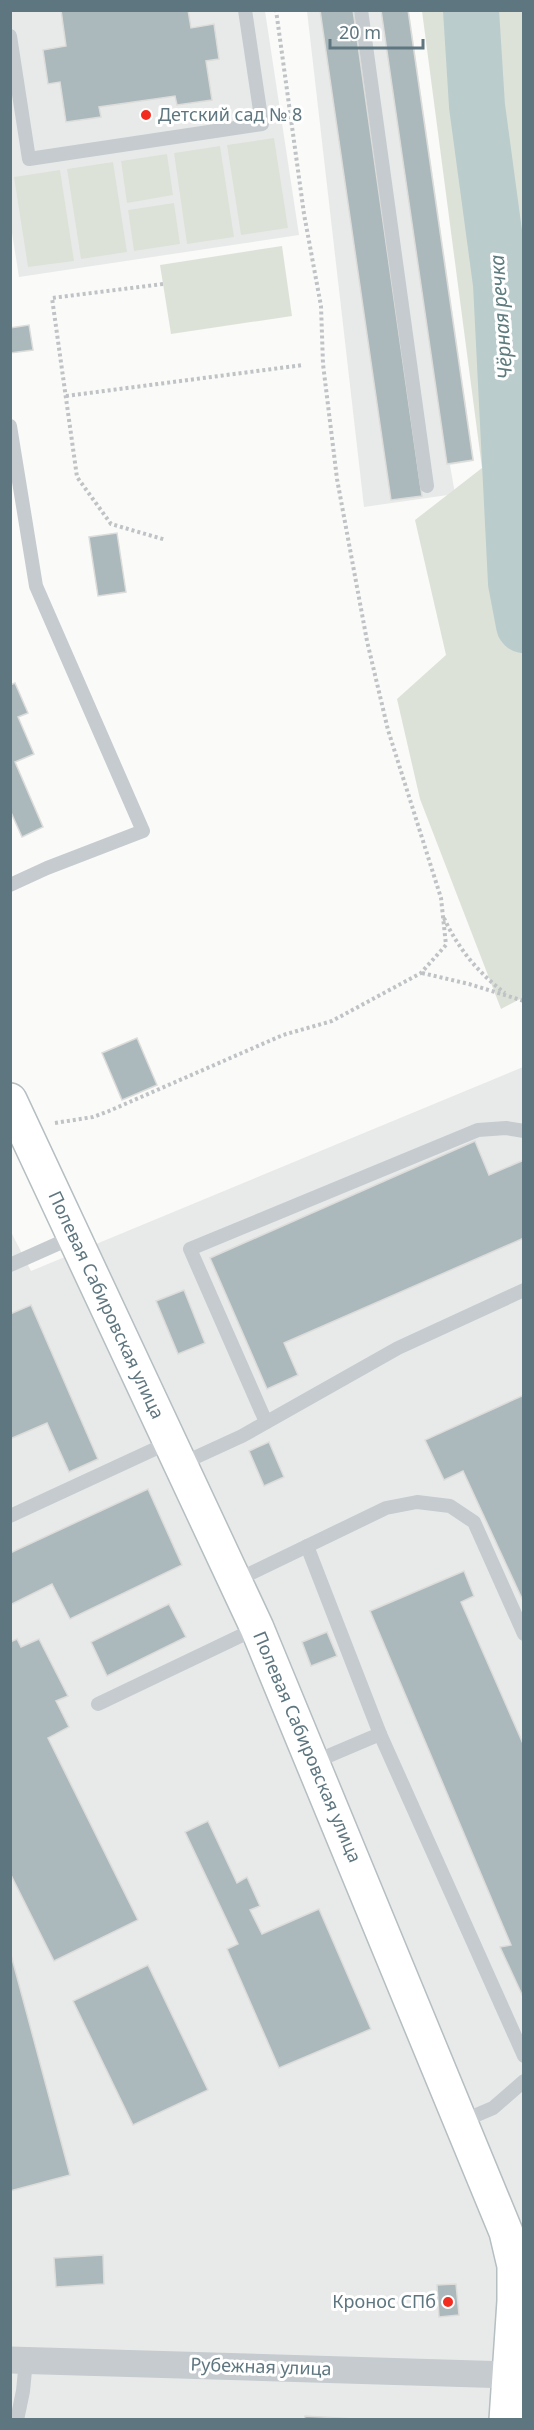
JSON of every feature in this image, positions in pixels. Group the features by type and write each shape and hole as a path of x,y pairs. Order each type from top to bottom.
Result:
{"street":[{"name":"Полевая Сабировская улица","path":"10,1100 257,1628 519,2264 506,2420"},
{"name":"Рубежная улица","path":"18,2360 511,2375"}],"lane":[{"path":"10,36 29,159 262,124 245,10"},
{"path":"361,10 427,486"},
{"path":"10,426 36,586 142,831 10,885"},
{"path":"266,1422 190,1249 478,1130 506,1128 524,1131"},
{"path":"10,1265 73,1237"},
{"path":"10,1516 176,1453 266,1422 398,1348 524,1290"},
{"path":"235,1581 386,1508 417,1502 450,1506 474,1522 524,1634"},
{"path":"307,1546 380,1734 524,2056"},
{"path":"98,1704 257,1628"},
{"path":"314,1762 380,1734"},
{"path":"460,2122 493,2108 524,2080"},
{"path":"17,2420 18,2360"}],"path":[{"path":"54,1124 93,1117 273,1039 332,1022 421,973 446,945 441,898 388,730 367,641 341,502 323,364 321,306 304,214 276,10"},
{"path":"163,284 52,298 77,477 111,524 166,540"},
{"path":"66,396 303,365"},
{"path":"443,914 452,935 488,980 508,995"},
{"path":"421,973 437,975 524,1001"}],"shaded area":[{"name":"Детский сад № 8","path":"10,11 265,11 299,235 19,277 10,220"},
{"path":"307,11 409,11 474,461 450,465 455,494 364,507"},
{"path":"422,11 523,11 524,358 517,361 524,415 524,997 501,1009 420,799 397,699 446,655 415,520 482,468"},
{"path":"274,138 288,228 241,235 227,145"},
{"path":"220,146 234,237 187,244 174,153"},
{"path":"167,154 173,195 127,203 121,161"},
{"path":"113,162 127,252 81,259 67,169"},
{"path":"60,170 74,261 28,267 14,177"},
{"path":"174,203 180,244 134,251 128,210"},
{"path":"282,246 292,316 171,334 160,265"},
{"path":"523,1067 523,2419 11,2419 10,1230 31,1271"}],"building":[{"path":"61,10 188,10 191,28 214,24 219,59 206,61 212,100 177,105 175,96 99,107 101,117 66,122 60,82 48,84 43,50 66,46"},
{"path":"320,10 353,10 422,496 391,500"},
{"path":"381,10 408,10 473,460 447,464"},
{"path":"29,325 33,350 10,353 10,328"},
{"path":"117,533 126,592 98,596 89,537"},
{"path":"15,683 28,713 18,717 34,754 15,762 43,827 22,837 10,810 10,685"},
{"path":"137,1038 157,1085 122,1100 102,1053"},
{"path":"475,1141 489,1175 524,1160 524,1238 284,1343 298,1375 267,1389 210,1258"},
{"path":"184,1290 205,1343 178,1354 156,1301"},
{"path":"31,1305 98,1459 69,1472 47,1423 10,1439 10,1314"},
{"path":"524,1395 524,1603 463,1471 444,1480 425,1440"},
{"path":"269,1442 284,1477 264,1486 249,1451"},
{"path":"148,1489 182,1565 70,1619 52,1584 10,1605 10,1553"},
{"path":"464,1571 474,1596 461,1602 524,1746 524,1999 500,1947 511,1945 370,1611"},
{"path":"169,1604 186,1637 107,1676 91,1642"},
{"path":"327,1632 337,1656 311,1666 302,1642"},
{"path":"17,1639 21,1647 39,1639 68,1696 56,1701 69,1727 48,1738 138,1920 54,1961 10,1873 10,1642"},
{"path":"208,1821 237,1883 247,1877 260,1906 250,1910 262,1934 319,1909 371,2029 279,2068 227,1949 238,1944 185,1832"},
{"path":"10,1951 70,2175 10,2191"},
{"path":"148,1965 208,2090 133,2125 73,2001"},
{"path":"103,2255 104,2284 56,2287 54,2258"},
{"path":"456,2284 459,2315 439,2317 437,2285"},
{"path":"305,2416 372,2420 304,2420"}],"waterway":[{"name":"Чёрная речка","path":"471,10 477,106 501,284 516,583 524,625"}],"place":[{"name":"Детский сад № 8","path":"146,115"},
{"name":"Кронос СПб","path":"448,2302"}]}
